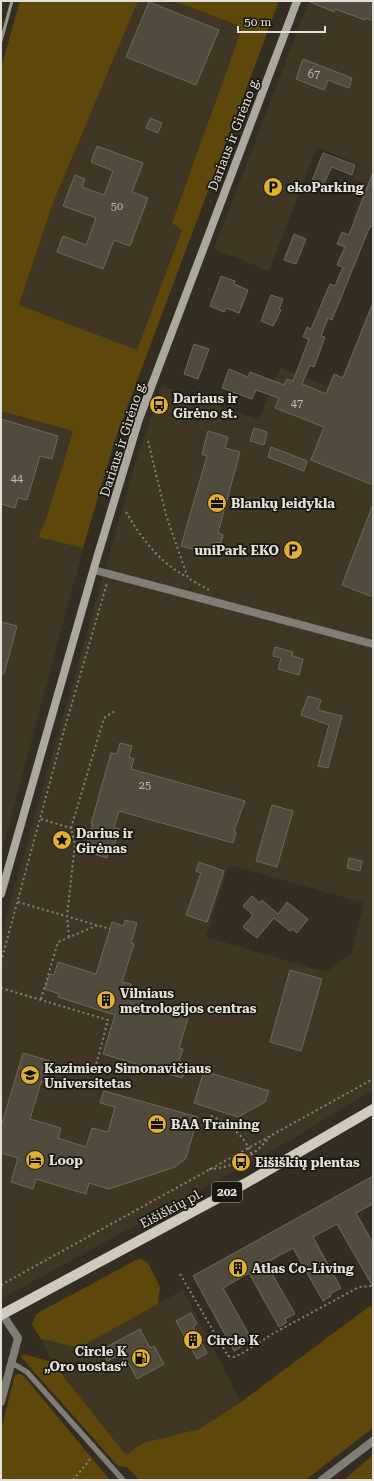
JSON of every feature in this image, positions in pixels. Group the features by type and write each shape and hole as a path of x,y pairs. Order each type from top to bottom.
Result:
{"main road":[{"name":"Dariaus ir Girėno g.","path":"1,894 94,570 139,420 297,1"},
{"name":"Eišiškių pl.","path":"2,1315 246,1182 373,1109"}],"street":[{"path":"94,570 373,644"},
{"path":"1,1402 18,1338 2,1315"},
{"path":"322,1480 373,1441"}],"lane":[{"path":"12,1363 27,1372 123,1480"}],"path":[{"path":"148,441 166,515 188,578"},
{"path":"126,512 141,538 175,571 213,592"},
{"path":"1,962 63,734 109,574"},
{"path":"69,937 67,916 70,876 75,844 71,828 104,718 115,711"},
{"path":"41,819 90,834"},
{"path":"18,902 110,929"},
{"path":"41,1000 58,942 98,925"},
{"path":"1,988 108,1020 96,1065"},
{"path":"1,1285 373,1079"},
{"path":"211,1116 228,1123 249,1147 252,1155"},
{"path":"208,1169 234,1165 252,1155 270,1135"},
{"path":"180,1274 228,1356 234,1357 274,1332 359,1287 373,1286"},
{"path":"73,1480 97,1451"}],"shaded area":[{"path":"20,1 138,1 53,203 19,305 137,350 182,230 172,223 241,31 240,26 173,1 279,1 115,440 83,548 38,537 46,519 73,431 1,411 1,68"},
{"path":"138,1 173,1 240,26 241,31 182,230 137,350 19,305 53,203"},
{"path":"309,1 373,1 373,231 352,221 365,184 353,178 358,164 317,147 269,271 214,249"},
{"path":"373,299 373,1090 289,1141 1,1299 1,935 136,461 162,386 259,420 280,368 337,390","holes":["229,865 364,903 351,954 326,972 206,937"]},
{"path":"1,411 73,431 46,519 38,536 83,548 1,855"},
{"path":"141,1259 148,1263 160,1287 158,1304 79,1348 41,1339 32,1325 36,1314 136,1260"},
{"path":"183,1290 241,1402 199,1429 143,1443 126,1455 52,1362 41,1339 79,1348"},
{"path":"370,1306 373,1310 373,1428 305,1480 139,1480 127,1467 118,1466 21,1357 23,1354 52,1362 126,1455 143,1443 199,1429 241,1402"},
{"path":"15,1375 23,1375 110,1480 1,1480 1,1430"},
{"path":"373,1455 373,1480 344,1480"}],"building":[{"path":"308,1 373,1 373,21 366,18 365,20 335,9 334,12"},
{"path":"149,2 219,30 196,85 126,57"},
{"path":"303,59 352,78 349,88 328,80 324,90 296,79"},
{"path":"150,118 162,123 158,133 146,128"},
{"path":"97,146 143,163 132,192 148,198 130,246 114,240 103,269 57,252 63,236 86,245 96,218 63,206 75,175 85,179 82,187 104,195 113,171 91,162"},
{"path":"323,153 355,165 352,175 332,167 322,187 311,183"},
{"path":"372,175 373,227 370,226 332,320 328,318 321,336 325,337 314,367 310,365 302,384 326,394 334,374 343,378 373,303 373,485 311,460 324,427 275,408 279,398 256,390 252,399 222,388 229,369 248,377 250,372 284,385 287,379 293,381 309,339 303,337 307,327 311,329 330,284 335,286 343,267 337,265 345,247 337,244 342,232 349,235"},
{"path":"294,234 306,239 296,264 284,260"},
{"path":"221,276 235,281 234,284 248,290 239,313 226,308 224,312 210,306"},
{"path":"271,295 283,299 279,309 281,310 273,326 261,321"},
{"path":"194,344 209,349 198,379 184,374"},
{"path":"1,419 58,436 52,459 40,456 27,500 18,498 15,508 1,504"},
{"path":"254,428 267,432 264,445 250,441"},
{"path":"208,431 228,437 225,448 240,452 218,533 223,535 221,543 215,542 212,554 181,546 207,456 202,454"},
{"path":"271,447 307,461 304,471 268,457"},
{"path":"373,507 373,597 342,585"},
{"path":"1,622 17,626 4,674 1,673"},
{"path":"275,647 293,652 292,656 303,659 299,675 278,669 281,658 273,656"},
{"path":"308,696 321,700 318,710 342,716 328,768 318,766 329,725 301,715"},
{"path":"120,743 132,746 129,757 134,759 131,769 245,801 234,831 236,832 233,843 119,811 114,827 119,829 113,849 109,848 107,858 85,851 111,753 117,754"},
{"path":"272,805 293,811 277,867 256,861"},
{"path":"349,858 362,861 360,871 347,868"},
{"path":"199,862 224,871 207,922 186,915 201,873 196,871"},
{"path":"252,896 260,903 262,900 278,914 287,902 308,919 297,933 292,929 290,931 274,918 257,938 243,927 253,915 243,906"},
{"name":"Vilniaus metrologijos centras","path":"125,920 137,923 131,943 134,944 122,982 131,984 129,990 144,994 141,1004 188,1018 179,1048 183,1049 179,1061 187,1063 182,1078 103,1054 115,1015 58,997 59,994 45,989 50,974 54,975 58,962 96,974 112,922 124,926"},
{"path":"290,970 322,979 301,1051 270,1042"},
{"path":"23,1053 50,1061 44,1082 41,1082 30,1119 61,1128 58,1138 86,1147 92,1128 108,1132 115,1107 100,1103 104,1091 198,1117 186,1158 175,1167 109,1189 89,1183 86,1194 36,1179 33,1189 11,1182 18,1158 1,1153 1,1127"},
{"path":"204,1071 269,1091 265,1102 238,1117 194,1103"},
{"name":"Atlas Co-Living","path":"373,1176 373,1204 356,1213 373,1243 373,1287 337,1224 313,1237 341,1288 330,1294 331,1296 323,1301 293,1248 266,1263 295,1314 285,1319 287,1322 279,1327 249,1273 223,1288 251,1338 241,1344 243,1346 234,1351 193,1276"},
{"name":"Circle K","path":"191,1313 197,1324 193,1327 207,1353 197,1359 176,1321"},
{"name":"Circle K „Oro uostas“","path":"140,1329 150,1348 154,1346 164,1364 137,1379 128,1362 126,1364 121,1354 107,1361 101,1350"}],"railway":[{"path":"1,41 12,1"}],"place":[{"name":"ekoParking","path":"273,187"},
{"name":"Dariaus ir Girėno st.","path":"159,405"},
{"name":"Blankų leidykla","path":"217,503"},
{"name":"uniPark EKO","path":"293,550"},
{"name":"Darius ir Girėnas","path":"62,840"},
{"name":"Vilniaus metrologijos centras","path":"106,1000"},
{"name":"Kazimiero Simonavičiaus Universitetas","path":"30,1075"},
{"name":"BAA Training","path":"157,1124"},
{"name":"Loop","path":"35,1160"},
{"name":"Eišiškių plentas","path":"241,1162"},
{"name":"Atlas Co-Living","path":"238,1268"},
{"name":"Circle K","path":"193,1340"},
{"name":"Circle K „Oro uostas“","path":"141,1358"}]}
